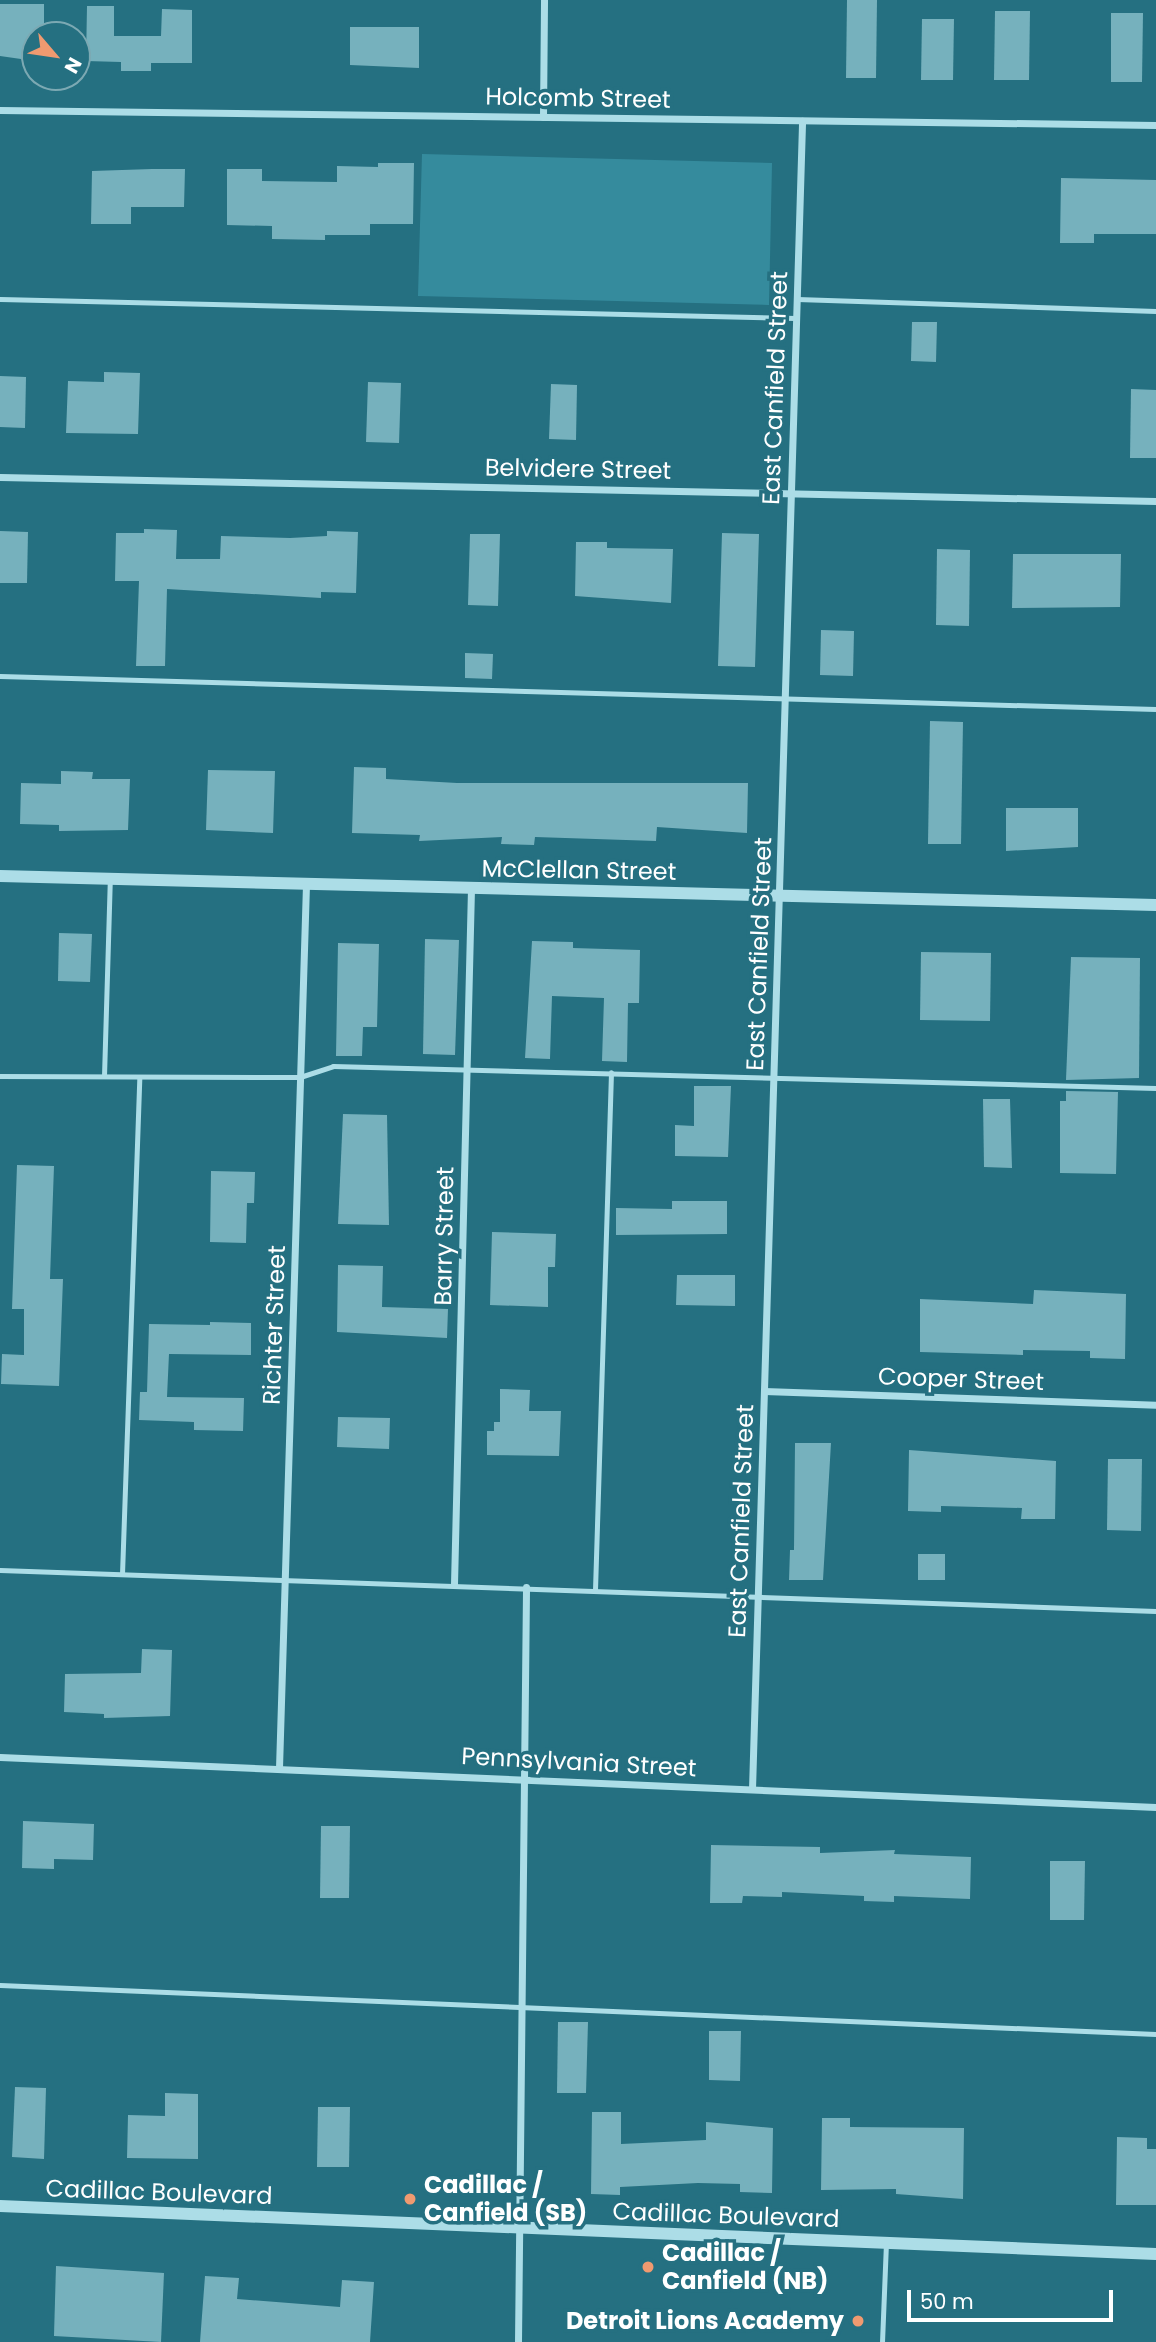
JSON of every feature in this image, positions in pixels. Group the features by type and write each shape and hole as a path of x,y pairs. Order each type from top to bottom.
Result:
{"street":[{"path":"543,117 544,0"},
{"name":"Holcomb Street","path":"0,110 1156,125"},
{"name":"East Canfield Street","path":"752,1789 802,121"},
{"name":"Belvidere Street","path":"0,477 792,492 1156,502"},
{"name":"McClellan Street","path":"0,876 1156,905"},
{"name":"Richter Street","path":"279,1768 306,883"},
{"name":"Barry Street","path":"454,1584 471,888"},
{"name":"Cooper Street","path":"764,1391 1156,1405"},
{"path":"518,2342 522,2228 521,1779 526,1587"},
{"name":"Pennsylvania Street","path":"0,1757 1156,1807"},
{"name":"Cadillac Boulevard","path":"0,2206 1156,2254"}],"lane":[{"path":"0,299 796,318"},
{"path":"797,299 1156,310"},
{"path":"0,677 1156,709"},
{"path":"104,1076 110,879"},
{"path":"0,1076 300,1077 332,1066 1156,1088"},
{"path":"595,1590 611,1072"},
{"path":"122,1573 139,1077"},
{"path":"0,1570 454,1584 1156,1611"},
{"path":"0,1985 1156,2034"},
{"path":"883,2342 886,2243"}],"shaded area":[{"path":"422,154 772,163 769,305 418,296"}],"building":[{"path":"847,0 877,0 876,78 846,78"},
{"path":"0,4 44,4 44,21 21,21 21,59 0,56"},
{"path":"87,6 114,6 114,36 161,36 162,9 192,10 192,63 151,63 151,71 121,71 121,62 91,61 91,21 87,21"},
{"path":"995,11 1030,11 1029,80 994,80"},
{"path":"1111,13 1143,13 1142,82 1111,82"},
{"path":"922,19 954,19 953,80 921,80"},
{"path":"350,27 419,27 419,68 350,65"},
{"path":"378,163 414,163 413,224 370,224 370,235 325,235 325,240 272,239 272,226 227,225 227,169 262,169 262,181 337,182 337,166 378,167"},
{"path":"185,169 184,207 131,207 131,224 91,224 92,171"},
{"path":"1061,178 1156,180 1156,234 1094,234 1094,243 1060,243"},
{"path":"912,322 937,322 936,362 911,361"},
{"path":"104,372 140,373 138,434 66,433 68,381 104,382"},
{"path":"0,376 26,377 25,428 0,427"},
{"path":"368,382 401,383 399,443 366,442"},
{"path":"551,384 577,385 576,440 549,439"},
{"path":"1131,389 1156,390 1156,458 1130,458"},
{"path":"144,529 177,530 176,559 220,559 221,536 290,538 327,536 327,531 358,532 356,593 321,592 321,598 167,589 165,666 136,666 139,581 115,581 116,533 144,533"},
{"path":"0,531 28,532 27,583 0,583"},
{"path":"722,533 759,534 755,667 718,666"},
{"path":"470,534 500,534 498,606 468,605"},
{"path":"576,542 607,542 607,548 673,549 671,603 575,596"},
{"path":"937,549 970,550 969,626 936,625"},
{"path":"1013,554 1121,554 1120,607 1012,608"},
{"path":"821,630 854,631 853,676 820,675"},
{"path":"465,653 493,654 492,679 465,678"},
{"path":"930,721 963,722 961,844 928,844"},
{"path":"354,767 386,768 386,779 457,783 748,783 747,833 657,827 656,841 535,837 534,845 501,844 502,837 419,841 420,835 352,833"},
{"path":"208,770 275,771 273,833 206,830"},
{"path":"61,771 93,772 92,779 130,779 128,830 59,831 59,825 20,824 21,783 61,784"},
{"path":"1006,808 1078,808 1078,847 1006,851"},
{"path":"59,933 92,934 90,982 58,981"},
{"path":"425,939 459,940 455,1055 423,1054"},
{"path":"532,941 573,942 573,948 640,950 639,1003 628,1003 627,1062 602,1061 604,998 552,996 550,1059 525,1058"},
{"path":"338,943 379,944 377,1027 363,1027 362,1056 336,1056"},
{"path":"921,952 991,953 990,1021 920,1020"},
{"path":"1071,957 1140,958 1139,1078 1066,1080"},
{"path":"694,1086 731,1086 728,1157 675,1156 675,1125 694,1126"},
{"path":"1066,1091 1118,1092 1116,1174 1060,1173 1060,1101 1066,1101"},
{"path":"983,1099 1010,1099 1012,1168 984,1167"},
{"path":"343,1114 387,1115 389,1225 338,1224"},
{"path":"17,1165 54,1166 50,1279 63,1279 59,1386 1,1384 2,1354 24,1355 24,1309 12,1309"},
{"path":"211,1171 255,1172 254,1203 247,1203 246,1243 210,1242"},
{"path":"672,1201 727,1201 727,1234 616,1235 616,1208 672,1209"},
{"path":"492,1232 556,1234 555,1267 548,1267 548,1307 490,1305"},
{"path":"338,1265 383,1266 382,1307 448,1309 447,1338 337,1332"},
{"path":"677,1275 735,1275 735,1306 676,1305"},
{"path":"1034,1290 1126,1294 1125,1359 1090,1358 1090,1351 1023,1350 1023,1355 920,1352 920,1299 1033,1304"},
{"path":"210,1322 251,1323 251,1355 169,1354 167,1397 244,1398 243,1431 194,1430 194,1422 139,1420 140,1392 147,1392 149,1324 210,1325"},
{"path":"500,1389 530,1390 529,1411 561,1411 559,1456 487,1455 487,1431 494,1431 494,1422 500,1422"},
{"path":"338,1417 390,1418 389,1449 337,1447"},
{"path":"795,1443 831,1443 823,1580 789,1580 790,1550 794,1550"},
{"path":"909,1450 1056,1461 1055,1519 1021,1519 1022,1508 941,1506 941,1512 908,1511"},
{"path":"1108,1459 1142,1459 1141,1531 1107,1530"},
{"path":"918,1554 945,1554 945,1580 918,1580"},
{"path":"142,1649 172,1650 170,1716 104,1718 104,1714 64,1712 65,1674 141,1673"},
{"path":"23,1821 94,1824 93,1860 54,1859 54,1869 22,1868"},
{"path":"321,1826 350,1826 349,1898 320,1898"},
{"path":"711,1845 820,1847 820,1853 895,1850 894,1854 971,1857 970,1899 894,1896 894,1902 864,1901 864,1896 782,1892 782,1897 743,1896 742,1903 710,1903"},
{"path":"1050,1861 1085,1861 1084,1920 1050,1920"},
{"path":"558,2022 588,2022 586,2093 557,2093"},
{"path":"709,2031 741,2031 740,2081 709,2080"},
{"path":"15,2087 46,2088 44,2159 12,2157"},
{"path":"165,2093 198,2094 198,2159 127,2158 128,2115 165,2116"},
{"path":"318,2107 350,2107 349,2167 317,2167"},
{"path":"592,2112 621,2112 621,2144 706,2140 706,2122 773,2128 772,2193 740,2192 740,2184 698,2183 620,2187 620,2195 591,2194"},
{"path":"822,2118 850,2118 850,2127 964,2128 963,2199 896,2194 896,2189 821,2190"},
{"path":"1117,2137 1147,2138 1147,2149 1156,2149 1156,2205 1116,2205"},
{"path":"56,2266 164,2273 161,2342 54,2336"},
{"path":"205,2276 239,2278 237,2299 340,2307 342,2280 374,2282 370,2342 200,2342"}],"place":[{"name":"Cadillac / Canfield (SB)","path":"410,2199"},
{"name":"Cadillac / Canfield (NB)","path":"648,2267"},
{"name":"Detroit Lions Academy","path":"858,2321"}]}
